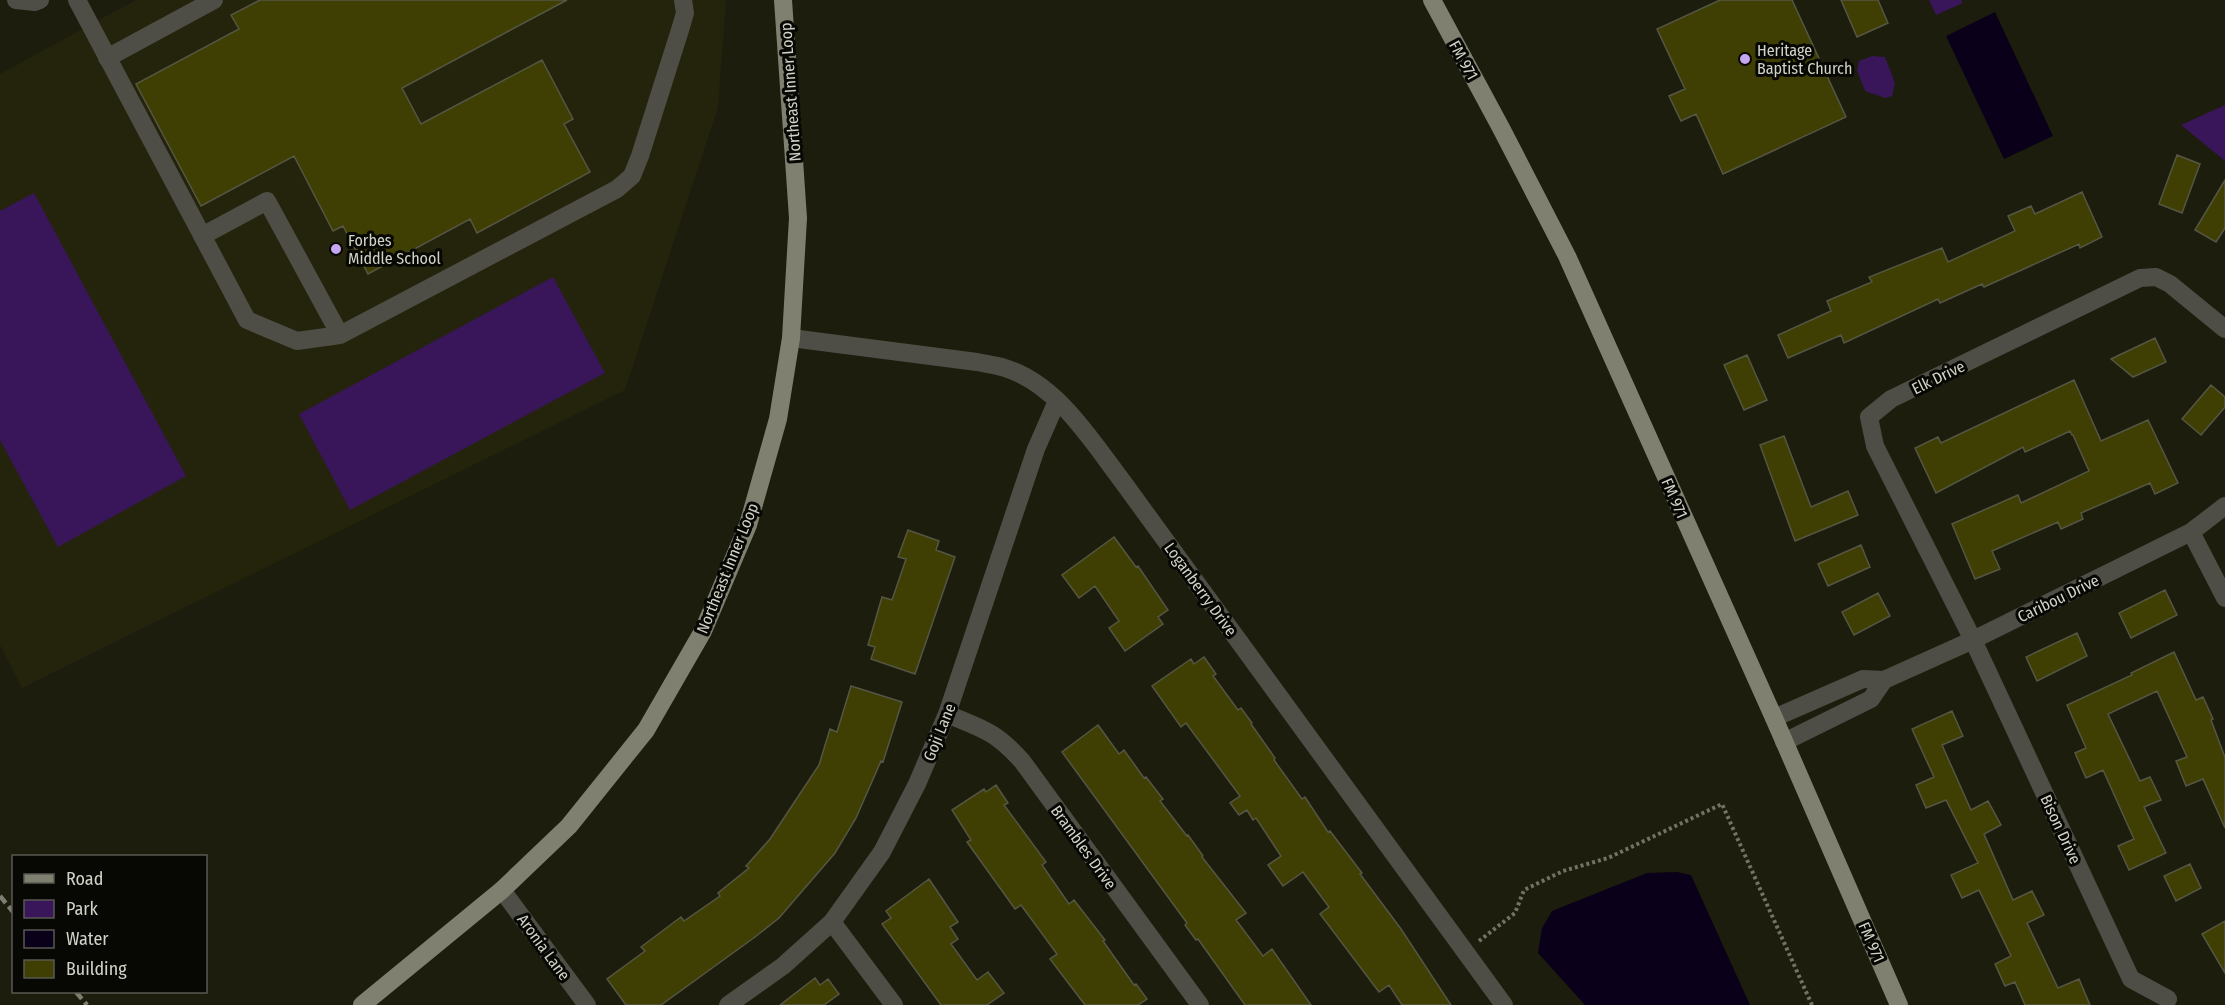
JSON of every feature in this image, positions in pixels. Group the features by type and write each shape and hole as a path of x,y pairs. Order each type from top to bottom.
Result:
{"main road":[{"name":"Northeast Inner Loop","path":"362,1005 502,890 569,826 646,730 703,631 748,525 778,418 791,338 798,218 783,0"},
{"name":"FM 971","path":"1433,0 1567,256 1774,718 1899,1005"}],"street":[{"path":"16,0 35,2 40,0"},
{"path":"77,0 247,320 297,340 340,335 617,189 632,176 685,13 683,0"},
{"path":"107,58 214,0"},
{"path":"202,236 267,201 340,335"},
{"name":"Elk Drive","path":"1973,640 1875,447 1869,417 1891,399 2140,278 2156,277 2170,284 2225,329"},
{"name":"Loganberry Drive","path":"791,338 966,360 1006,368 1031,380 1057,401 1081,426 1120,478 1504,1005"},
{"name":"Goji Lane","path":"728,1005 783,966 832,922 882,852 917,784 947,714 1036,449 1057,401"},
{"name":"Caribou Drive","path":"1774,718 1863,679 1884,680 1973,640 2192,532 2225,506"},
{"path":"2192,532 2225,598"},
{"name":"Bison Drive","path":"1973,640 2131,979 2168,999"},
{"name":"Caribou Drive","path":"1784,742 1871,699 1884,680"},
{"name":"Brambles Drive","path":"947,714 991,731 1005,742 1022,761 1200,1005"},
{"name":"Aronia Lane","path":"502,890 587,1005"},
{"path":"832,922 894,1005"}],"path":[{"path":"1479,941 1515,913 1524,890 1563,871 1608,858 1722,804 1812,1005"}],"shaded area":[{"name":"Forbes Middle School","path":"136,0 726,0 718,107 625,390 22,688 0,645 0,74"}],"green space":[{"path":"1929,0 1961,0 1963,3 1936,15"},
{"path":"1872,56 1885,57 1895,83 1892,96 1885,98 1865,91 1857,70 1859,61"},
{"path":"2225,105 2225,161 2181,125"},
{"path":"34,193 186,476 58,547 0,440 0,211"},
{"path":"553,277 605,373 350,510 299,414"}],"water":[{"path":"1995,12 2053,136 2004,159 1946,36"},
{"path":"1677,872 1691,875 1750,1005 1585,1005 1538,953 1542,928 1552,911 1647,873"}],"building":[{"path":"260,0 567,0 402,88 421,124 542,60 573,119 564,124 590,172 477,233 470,219 368,274 343,226 333,231 294,156 201,206 136,84 239,29 231,15"},
{"name":"Heritage Baptist Church","path":"1720,0 1792,0 1846,117 1723,174 1696,114 1681,121 1669,96 1685,89 1657,29"},
{"path":"1841,0 1878,0 1888,23 1857,37"},
{"path":"2177,155 2200,164 2182,213 2159,204"},
{"path":"2225,180 2225,228 2216,242 2195,230"},
{"path":"2082,192 2102,237 2080,248 2079,244 1984,287 1982,284 1940,303 1938,299 1844,343 1841,335 1788,358 1778,335 1831,311 1827,301 1872,282 1869,277 1942,248 1948,262 2015,231 2008,216 2031,206 2035,214"},
{"path":"2155,338 2166,362 2133,377 2111,359"},
{"path":"1747,355 1767,400 1744,410 1724,365"},
{"path":"2074,380 2101,441 2148,420 2178,483 2155,494 2150,483 2081,513 2083,519 2061,529 2058,522 1992,551 2000,569 1975,579 1952,524 2018,495 2021,503 2089,471 2073,435 2070,431 2025,452 2023,447 1936,493 1915,448 1938,437 1941,443"},
{"path":"2211,385 2225,397 2225,407 2201,435 2182,419"},
{"path":"1784,436 1811,507 1848,491 1858,515 1795,541 1760,445"},
{"path":"908,530 939,541 936,550 955,557 915,674 871,659 875,647 868,645 882,597 892,600 906,559 898,557"},
{"path":"1114,537 1136,567 1138,566 1168,610 1158,617 1163,624 1125,651 1109,628 1119,621 1095,586 1079,598 1062,575"},
{"path":"1861,545 1870,567 1828,586 1818,564"},
{"path":"2165,590 2177,615 2131,638 2119,613"},
{"path":"1878,593 1890,616 1854,635 1842,612"},
{"path":"2077,633 2087,656 2037,681 2026,657"},
{"path":"2174,652 2196,700 2203,697 2213,719 2211,720 2225,757 2225,828 2203,779 2186,786 2176,761 2187,757 2157,691 2108,714 2140,781 2150,777 2161,800 2144,807 2166,853 2129,870 2118,846 2134,839 2103,770 2086,778 2075,753 2086,748 2067,705 2132,675 2131,673"},
{"path":"1204,657 1216,674 1213,676 1238,710 1241,708 1252,723 1275,758 1274,760 1302,799 1305,797 1328,832 1330,831 1362,873 1360,874 1401,929 1451,1005 1402,1005 1389,985 1379,992 1320,914 1329,907 1303,872 1283,886 1268,865 1281,856 1256,818 1253,820 1247,810 1239,815 1230,803 1240,796 1186,723 1181,727 1152,686 1191,659 1194,664"},
{"path":"851,686 902,702 883,762 881,761 856,818 835,853 779,918 755,937 661,1005 626,1005 607,979 645,951 641,947 681,917 684,921 720,896 718,893 749,868 746,866 770,839 819,765 830,729 837,732"},
{"path":"1952,711 1963,736 1942,745 1971,810 1988,801 2001,825 1984,834 2013,900 2032,891 2044,915 2027,923 2058,988 2079,979 2090,1005 2025,1005 2015,982 2005,986 1995,964 2011,956 1979,890 1962,898 1951,875 1978,863 1946,800 1926,808 1916,785 1934,777 1912,729"},
{"path":"1098,725 1119,754 1124,750 1144,778 1146,777 1163,799 1160,801 1246,913 1236,920 1263,956 1272,949 1311,1005 1245,1005 1062,752"},
{"path":"996,785 1008,803 1004,805 1046,862 1042,865 1069,904 1074,900 1105,940 1103,941 1134,985 1136,984 1147,999 1138,1005 1085,1005 1050,959 1057,954 1021,905 1015,909 967,842 971,840 952,810 984,789 986,792"},
{"path":"2190,864 2201,888 2176,901 2164,876"},
{"path":"929,879 958,922 950,927 958,939 951,944 977,980 988,972 1004,993 987,1005 941,1005 882,924 891,918 886,911"},
{"path":"2225,921 2225,973 2202,934"},
{"path":"815,978 820,985 828,979 839,994 824,1005 780,1005"}],"railway":[{"path":"0,896 12,911"},
{"path":"77,993 87,1005"}],"place":[{"name":"Heritage Baptist Church","path":"1745,59"},
{"name":"Forbes Middle School","path":"336,249"}]}
